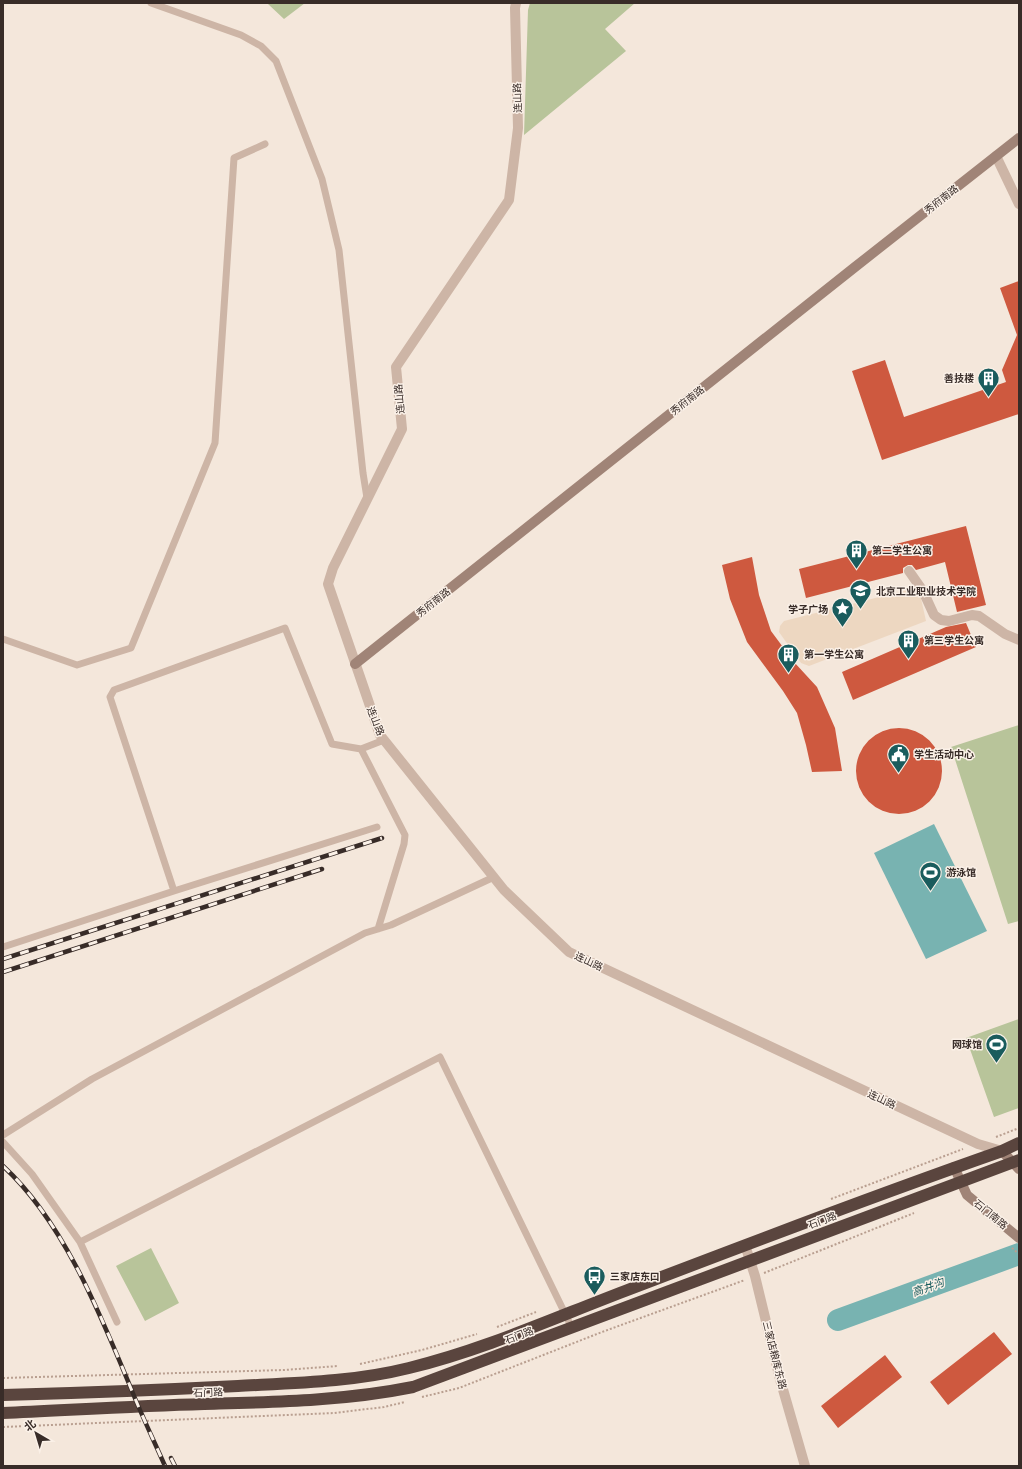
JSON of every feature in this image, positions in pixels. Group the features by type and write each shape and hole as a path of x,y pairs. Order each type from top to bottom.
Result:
{"highway":[{"name":"石门路","path":"3,1395 132,1391 314,1382 407,1369 443,1359 566,1314 745,1245 954,1167 1002,1151 1019,1143"},
{"name":"石门路","path":"3,1413 139,1406 320,1400 389,1392 412,1387 960,1181 1017,1164"}],"street":[{"name":"连山路","path":"516,3 518,128 509,200 396,367 402,429 333,568 328,584 380,734 504,890 569,952 978,1144 1002,1151"},
{"name":"秀府南路","path":"355,664 1019,138"},
{"path":"996,156 1019,204"},
{"path":"909,571 923,591 934,615 941,620 949,621 972,615 979,616 1005,634 1019,640"},
{"path":"1002,1151 1017,1164"},
{"name":"石门南路","path":"954,1167 967,1195 1016,1235"},
{"name":"三家店粮库东路","path":"745,1245 755,1276 780,1379 805,1466"}],"lane":[{"path":"151,3 241,35 261,46 276,60 322,179 339,250 367,499"},
{"path":"3,639 77,665 131,648 215,443 234,158 265,144"},
{"path":"174,891 110,697 114,690 285,628 332,744 361,749 384,740"},
{"path":"361,749 405,835 404,844 378,929"},
{"path":"3,947 174,891 378,827"},
{"path":"3,1135 92,1079 365,933 391,925 494,877"},
{"path":"80,1242 440,1057 572,1328"},
{"path":"3,1142 32,1174 80,1242 117,1322"}],"path":[{"name":"石门路","path":"825,1201 941,1156 978,1144 1019,1128"},
{"name":"石门路","path":"497,1327 539,1311"},
{"path":"353,1365 422,1350 482,1332"},
{"name":"石门路","path":"3,1378 276,1370 345,1366"}],"green space":[{"path":"265,3 305,3 284,19"},
{"path":"530,3 635,3 605,29 626,51 524,135 528,10"},
{"path":"1019,725 1019,921 1008,924 951,747"},
{"name":"网球馆","path":"1019,1019 1019,1108 994,1117 966,1038"},
{"path":"151,1248 179,1303 145,1321 116,1266"}],"shaded area":[{"name":"学子广场","path":"911,589 920,594 926,621 809,666 801,663 779,632 780,626 784,621"}],"water":[{"name":"游泳馆","path":"934,824 987,931 926,959 874,853"}],"building":[{"name":"善技楼","path":"1019,281 1019,414 882,460 852,371 885,360 904,417 1006,382 1002,370 1017,335 1000,288"},
{"name":"第二学生公寓","path":"966,526 986,605 957,612 945,562 916,570 912,565 908,565 903,568 903,573 806,598 799,569"},
{"name":"第一学生公寓","path":"752,557 759,595 771,631 794,662 817,687 835,728 842,771 812,772 797,713 783,691 747,642 730,599 722,565"},
{"name":"第三学生公寓","path":"966,623 976,647 853,700 842,672 946,627"},
{"name":"学生活动中心","path":"899,728 916,731 930,740 939,754 942,771 939,788 930,802 916,811 899,814 882,811 868,802 859,788 856,771 859,754 868,740 882,731"},
{"path":"994,1332 1012,1354 948,1405 930,1382"},
{"path":"885,1355 902,1377 838,1428 821,1406"}],"waterway":[{"name":"高井沟","path":"838,1320 1019,1254"}],"railway":[{"path":"3,959 382,838"},
{"path":"3,972 322,869"},
{"path":"3,1166 25,1189 45,1214 79,1271 94,1302 165,1466"},
{"path":"171,1458 175,1466"}],"place":[{"name":"善技楼","path":"989,398"},
{"name":"第二学生公寓","path":"857,570"},
{"name":"北京工业职业技术学院","path":"861,610"},
{"name":"学子广场","path":"843,628"},
{"name":"第三学生公寓","path":"909,660"},
{"name":"第一学生公寓","path":"788,674"},
{"name":"学生活动中心","path":"899,774"},
{"name":"游泳馆","path":"931,892"},
{"name":"网球馆","path":"997,1064"},
{"name":"三家店东口","path":"594,1296"}]}
